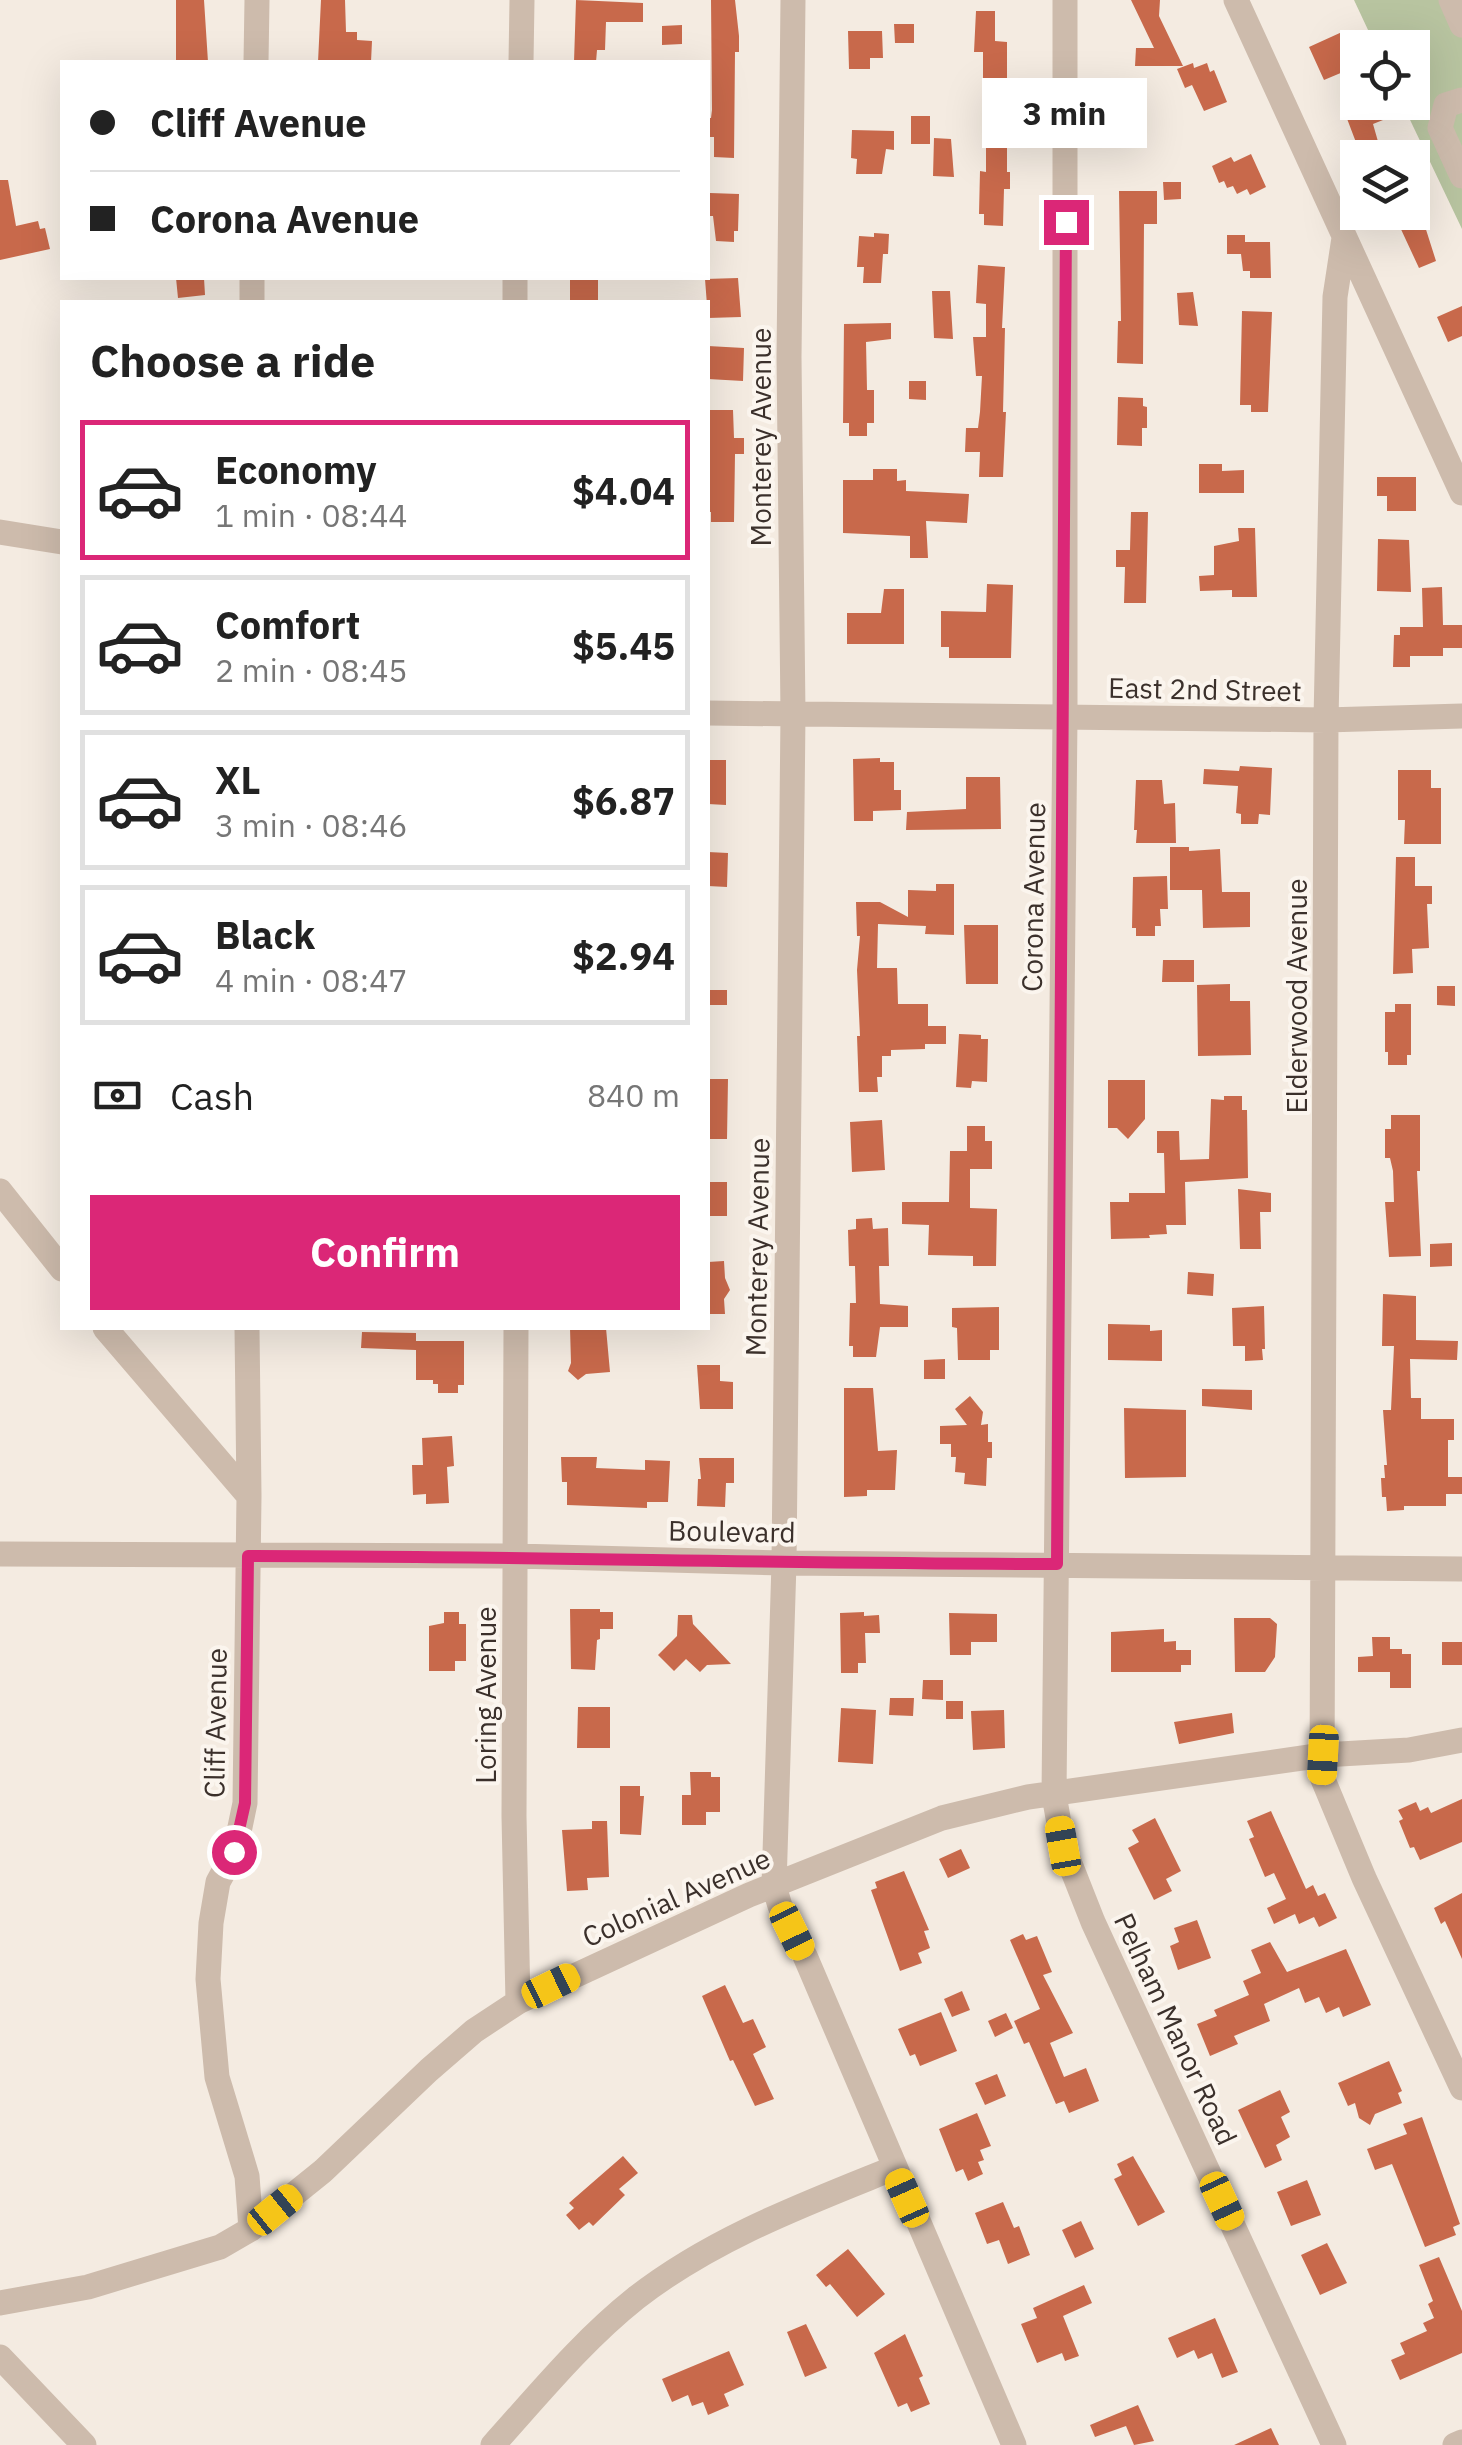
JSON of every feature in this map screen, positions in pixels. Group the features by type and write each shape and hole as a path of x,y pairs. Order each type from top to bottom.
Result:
{"street":[{"path":"256,60 257,0"},
{"path":"521,60 522,0"},
{"name":"Monterey Avenue","path":"793,0 789,358 793,714 784,1563 774,1886 1014,2445"},
{"name":"Corona Avenue","path":"1054,1795 1065,718 1065,0"},
{"path":"1236,0 1462,493"},
{"path":"1451,0 1462,25"},
{"path":"1462,100 1446,105 1440,128 1462,176"},
{"name":"Elderwood Avenue","path":"1344,238 1334,296 1326,720 1322,1777 1364,1878 1462,2088"},
{"path":"0,532 60,542"},
{"name":"East 2nd Street","path":"710,714 1326,720 1462,716"},
{"path":"0,1191 60,1266"},
{"path":"108,1330 249,1496"},
{"name":"Cliff Avenue","path":"247,1330 245,1803 234,1852 218,1882 208,1980 217,2077 248,2176 251,2229"},
{"name":"Loring Avenue","path":"516,1330 514,1816 518,2002"},
{"name":"Boulevard","path":"0,1554 516,1556 784,1563 1462,1569"},
{"name":"Colonial Avenue","path":"0,2303 88,2287 220,2247 251,2229 323,2171 474,2031 518,2002 774,1886 942,1818 1028,1796 1323,1755 1410,1750 1462,1740"},
{"name":"Pelham Manor Road","path":"1054,1795 1063,1846 1093,1922 1334,2445"},
{"path":"493,2445 581,2347 636,2298 685,2264 762,2222 894,2168"},
{"path":"0,2357 84,2445"}],"green space":[{"path":"1354,0 1462,0 1462,229 1430,162 1430,140 1420,140 1410,120 1430,120 1430,30 1368,30"}],"building":[{"path":"176,0 204,0 208,60 176,60"},
{"path":"321,0 345,0 346,32 357,32 357,40 372,41 371,60 318,60"},
{"path":"576,0 643,3 643,22 606,22 605,50 597,50 596,60 574,60"},
{"path":"711,0 735,0 739,52 735,52 734,158 714,157 714,137 710,137"},
{"path":"1131,0 1160,0 1159,16 1183,66 1135,66 1136,48 1154,48"},
{"path":"976,11 995,11 995,41 1007,42 1010,189 1004,189 1003,226 984,225 984,214 979,214 980,171 986,172 986,137 983,52 974,52"},
{"path":"894,24 914,24 914,43 895,43"},
{"path":"682,25 682,44 662,45 662,26"},
{"path":"848,31 882,31 883,58 870,58 870,69 849,69"},
{"path":"1340,33 1340,73 1324,80 1309,47"},
{"path":"1193,63 1194,68 1207,63 1210,72 1214,70 1227,102 1204,111 1192,85 1185,88 1177,69"},
{"path":"1115,105 1139,105 1139,145 1115,145"},
{"path":"911,116 930,116 930,144 911,144"},
{"path":"1348,120 1383,120 1373,124 1378,140 1355,140"},
{"path":"852,130 894,131 894,150 886,149 882,174 856,174 857,159 851,158"},
{"path":"934,138 951,139 954,177 933,176"},
{"path":"1251,154 1266,187 1250,195 1247,189 1237,194 1233,186 1227,188 1224,181 1219,183 1212,166 1231,157 1234,162"},
{"path":"0,180 8,180 16,226 38,221 40,229 45,228 50,249 0,260"},
{"path":"1163,182 1181,182 1181,199 1164,200"},
{"path":"1119,191 1157,191 1157,224 1144,224 1143,364 1117,363 1121,321"},
{"path":"710,193 739,194 734,242 716,241"},
{"path":"1401,230 1426,230 1436,261 1419,268"},
{"path":"874,233 889,234 888,254 883,254 881,283 863,283 864,267 857,267 859,236 874,237"},
{"path":"1227,235 1245,235 1245,242 1270,242 1271,278 1250,278 1250,271 1243,271 1241,254 1227,254"},
{"path":"978,265 1005,267 1003,477 979,477 980,452 965,452 966,428 978,428 980,412 982,376 976,376 973,337 986,337 986,304 976,303"},
{"path":"738,278 741,317 710,318 705,280"},
{"path":"176,280 204,280 205,295 178,298"},
{"path":"570,280 598,280 598,300 570,300"},
{"path":"932,291 950,291 953,339 934,338"},
{"path":"1193,292 1198,326 1179,325 1177,293"},
{"path":"1462,306 1462,336 1448,342 1437,317"},
{"path":"1242,311 1272,312 1268,412 1251,412 1251,405 1240,405"},
{"path":"891,323 891,339 866,342 867,390 874,390 874,423 867,423 867,436 849,436 849,423 843,423 844,324"},
{"path":"710,346 744,348 743,381 710,379"},
{"path":"909,381 926,381 926,400 909,399"},
{"path":"1118,397 1143,398 1147,428 1142,428 1142,446 1117,445"},
{"path":"710,410 733,410 734,438 744,438 744,454 735,454 734,522 711,522"},
{"path":"1199,464 1222,464 1222,471 1244,470 1244,493 1199,493"},
{"path":"873,469 897,469 897,481 906,480 906,491 969,494 967,523 926,521 928,558 910,558 910,536 843,533 843,480 873,480"},
{"path":"1377,477 1416,477 1416,511 1387,511 1387,496 1377,496"},
{"path":"1131,512 1148,512 1146,603 1124,603 1125,567 1116,567 1116,550 1130,550"},
{"path":"1238,528 1255,528 1257,597 1232,597 1232,590 1200,591 1199,576 1214,575 1214,546 1239,541"},
{"path":"1378,539 1409,540 1411,592 1377,591"},
{"path":"987,584 1013,585 1011,658 949,658 949,647 941,647 941,611 986,612"},
{"path":"1442,587 1443,625 1462,625 1462,648 1443,648 1443,656 1410,656 1410,667 1393,667 1394,635 1400,635 1400,627 1423,627 1422,588"},
{"path":"884,589 904,589 904,644 847,644 847,613 881,613"},
{"path":"880,758 880,762 894,762 894,790 901,790 901,810 873,811 873,821 854,821 853,759"},
{"path":"710,760 726,760 726,805 710,804"},
{"path":"1240,766 1272,768 1270,815 1259,814 1258,824 1241,824 1241,814 1236,813 1238,786 1203,784 1204,769 1239,771"},
{"path":"1398,770 1431,770 1431,788 1441,788 1441,844 1404,844 1405,820 1398,820"},
{"path":"966,777 1000,777 1001,829 906,830 907,812 966,809"},
{"path":"1136,780 1162,780 1164,804 1175,803 1176,843 1136,843"},
{"path":"1170,847 1189,847 1189,851 1220,849 1222,892 1250,892 1250,927 1203,928 1202,890 1170,890"},
{"path":"710,852 728,853 727,887 710,886"},
{"path":"1396,857 1415,857 1415,886 1432,886 1432,904 1427,904 1429,948 1412,949 1413,973 1393,974"},
{"path":"1167,876 1168,909 1160,909 1161,926 1155,926 1155,936 1136,936 1136,928 1132,928 1133,877"},
{"path":"936,884 954,884 954,935 925,934 926,926 878,924 877,968 897,968 898,1004 928,1004 928,1026 946,1026 946,1044 891,1050 891,1056 882,1056 878,1092 859,1092 860,936 856,902 880,902 908,917 908,890 936,891"},
{"path":"964,925 998,925 998,984 966,984"},
{"path":"1163,960 1194,960 1194,982 1162,982"},
{"path":"1230,984 1230,1001 1250,1001 1251,1055 1198,1056 1197,985"},
{"path":"1437,986 1455,986 1455,1006 1437,1005"},
{"path":"710,990 727,990 727,1005 710,1005"},
{"path":"1395,1004 1411,1004 1411,1055 1407,1055 1407,1065 1388,1065 1385,1052 1385,1012 1395,1012"},
{"path":"959,1034 988,1039 987,1082 972,1081 971,1088 956,1087"},
{"path":"710,1079 728,1079 727,1139 710,1139"},
{"path":"1108,1080 1145,1080 1145,1119 1128,1139 1117,1128 1108,1128"},
{"path":"1224,1096 1242,1096 1242,1110 1247,1110 1248,1178 1185,1182 1186,1225 1166,1225 1167,1234 1149,1235 1150,1238 1111,1239 1110,1202 1129,1202 1129,1193 1165,1193 1164,1153 1157,1153 1157,1131 1179,1131 1180,1160 1209,1159 1211,1099 1224,1100"},
{"path":"1391,1115 1420,1115 1417,1171 1421,1256 1389,1257 1385,1202 1394,1202 1393,1171 1390,1158 1385,1158 1385,1129 1391,1129"},
{"path":"882,1120 885,1170 852,1172 850,1122"},
{"path":"967,1126 985,1126 985,1141 992,1141 992,1169 970,1169 970,1208 997,1209 996,1266 973,1266 973,1256 928,1255 929,1225 902,1224 902,1202 949,1202 950,1151 967,1151"},
{"path":"710,1182 727,1182 727,1216 710,1216"},
{"path":"1238,1189 1271,1193 1271,1212 1260,1212 1261,1249 1240,1249"},
{"path":"872,1218 873,1229 888,1228 889,1266 879,1266 880,1304 908,1306 908,1327 880,1327 876,1357 853,1357 853,1346 849,1346 850,1303 856,1303 855,1266 849,1266 848,1230 856,1229 856,1219"},
{"path":"1452,1243 1452,1266 1430,1267 1430,1244"},
{"path":"724,1261 730,1290 724,1299 725,1314 710,1314 710,1262"},
{"path":"1188,1272 1214,1274 1213,1296 1187,1294"},
{"path":"1383,1294 1416,1296 1416,1340 1458,1341 1457,1360 1410,1359 1411,1398 1421,1398 1421,1419 1454,1419 1454,1440 1448,1440 1448,1477 1462,1477 1462,1494 1446,1494 1446,1506 1404,1506 1404,1510 1387,1511 1386,1497 1382,1497 1381,1478 1385,1478 1387,1465 1383,1410 1391,1410 1394,1346 1382,1346"},
{"path":"1264,1306 1263,1360 1245,1361 1245,1346 1233,1346 1232,1308"},
{"path":"999,1307 999,1350 990,1350 990,1360 958,1360 952,1308"},
{"path":"1108,1324 1150,1325 1150,1331 1162,1330 1162,1361 1108,1360"},
{"path":"570,1330 606,1330 610,1372 586,1374 578,1380 568,1371"},
{"path":"362,1332 416,1333 416,1350 361,1348"},
{"path":"416,1341 464,1341 464,1385 458,1385 458,1393 438,1393 438,1384 433,1384 433,1380 416,1380"},
{"path":"945,1359 945,1379 924,1379 924,1360"},
{"path":"697,1365 720,1365 720,1381 733,1382 733,1409 700,1409"},
{"path":"844,1388 873,1388 878,1451 897,1450 895,1490 867,1490 867,1496 844,1497"},
{"path":"1202,1389 1252,1390 1252,1410 1202,1406"},
{"path":"970,1396 983,1412 981,1425 988,1424 988,1442 992,1442 986,1486 964,1484 965,1473 955,1472 956,1457 951,1457 951,1444 940,1444 940,1426 967,1425 955,1409"},
{"path":"1124,1408 1186,1410 1186,1477 1125,1478"},
{"path":"452,1436 454,1466 447,1467 449,1503 426,1504 426,1494 413,1495 412,1465 423,1465 422,1438"},
{"path":"561,1457 597,1457 596,1468 645,1470 645,1460 670,1461 668,1502 647,1502 647,1508 567,1505"},
{"path":"699,1458 734,1458 734,1483 726,1483 725,1507 697,1506"},
{"path":"570,1609 613,1612 613,1629 600,1629 595,1670 571,1669"},
{"path":"444,1612 459,1612 459,1624 466,1624 466,1661 455,1661 455,1671 429,1671 429,1626 444,1623"},
{"path":"864,1612 864,1616 879,1615 880,1633 865,1633 866,1663 858,1663 858,1673 841,1673 840,1613"},
{"path":"949,1613 997,1614 997,1642 971,1642 971,1655 950,1655"},
{"path":"678,1615 692,1615 693,1624 731,1664 707,1665 700,1672 686,1659 674,1671 658,1655 677,1636"},
{"path":"1234,1618 1270,1618 1277,1624 1275,1657 1265,1672 1235,1672"},
{"path":"1164,1629 1164,1642 1176,1641 1176,1650 1191,1650 1191,1665 1181,1665 1181,1672 1111,1672 1111,1632"},
{"path":"1372,1637 1390,1637 1390,1649 1411,1654 1411,1688 1390,1688 1390,1672 1358,1672 1358,1657 1373,1656"},
{"path":"1442,1642 1462,1642 1462,1665 1442,1665"},
{"path":"923,1680 943,1680 943,1700 922,1699"},
{"path":"890,1698 914,1698 913,1716 889,1715"},
{"path":"946,1701 963,1701 963,1719 946,1719"},
{"path":"578,1707 610,1707 610,1748 577,1748"},
{"path":"841,1708 876,1710 873,1764 838,1762"},
{"path":"1004,1710 1005,1748 973,1750 971,1711"},
{"path":"1232,1713 1234,1733 1179,1744 1174,1722"},
{"path":"690,1772 711,1772 711,1777 720,1777 720,1812 706,1812 706,1825 682,1825 682,1795 691,1795"},
{"path":"620,1786 640,1786 640,1796 644,1796 641,1835 620,1834"},
{"path":"1462,1799 1462,1842 1420,1860 1414,1847 1410,1848 1398,1810 1416,1802 1420,1811 1428,1807 1431,1813"},
{"path":"1271,1811 1306,1889 1313,1885 1318,1896 1325,1893 1337,1918 1319,1927 1314,1917 1299,1924 1295,1914 1274,1924 1267,1908 1286,1899 1274,1873 1265,1877 1249,1839 1254,1837 1247,1821"},
{"path":"1155,1818 1181,1871 1166,1879 1172,1891 1154,1900 1128,1848 1139,1842 1132,1830"},
{"path":"592,1821 607,1821 609,1877 587,1878 588,1890 567,1891 562,1830 592,1829"},
{"path":"961,1849 970,1868 948,1878 939,1859"},
{"path":"904,1871 929,1930 924,1931 930,1948 918,1953 922,1963 900,1971 871,1890 877,1888 875,1882"},
{"path":"1462,1893 1462,1959 1445,1921 1441,1924 1434,1908"},
{"path":"1197,1920 1211,1958 1178,1970 1170,1946 1179,1942 1174,1928"},
{"path":"1023,1934 1026,1940 1037,1936 1052,1972 1043,1975 1073,2033 1050,2043 1064,2077 1086,2068 1099,2101 1069,2113 1064,2101 1056,2104 1029,2042 1024,2044 1014,2021 1040,2009 1010,1940"},
{"path":"1270,1942 1287,1972 1346,1949 1371,2005 1343,2017 1339,2007 1326,2013 1319,1997 1305,2003 1299,1988 1264,2004 1270,2021 1234,2036 1238,2044 1210,2056 1197,2024 1217,2016 1214,2010 1249,1995 1243,1981 1261,1973 1251,1950"},
{"path":"725,1985 743,2023 753,2019 766,2047 753,2054 774,2099 755,2106 702,1996"},
{"path":"962,1991 970,2010 952,2017 944,1999"},
{"path":"941,2012 957,2051 920,2066 915,2054 910,2056 898,2029"},
{"path":"1006,2013 1013,2028 995,2037 988,2021"},
{"path":"1389,2061 1402,2091 1398,2093 1402,2103 1375,2114 1370,2125 1359,2118 1355,2103 1348,2106 1338,2083"},
{"path":"997,2074 1006,2096 985,2105 975,2083"},
{"path":"1280,2090 1290,2112 1281,2117 1290,2137 1276,2145 1282,2160 1265,2168 1238,2110"},
{"path":"977,2113 991,2146 980,2150 984,2160 978,2162 983,2174 968,2181 963,2169 956,2172 939,2129"},
{"path":"1422,2117 1460,2224 1453,2227 1456,2235 1425,2247 1392,2164 1375,2170 1367,2149 1407,2134 1403,2124"},
{"path":"623,2156 638,2173 619,2189 625,2195 593,2226 589,2222 579,2230 566,2215 574,2208 569,2203"},
{"path":"1133,2156 1165,2212 1138,2226 1114,2179 1122,2175 1117,2164"},
{"path":"1307,2180 1321,2215 1291,2226 1277,2192"},
{"path":"1003,2202 1014,2228 1019,2226 1030,2255 1008,2264 999,2240 987,2244 975,2213"},
{"path":"1081,2221 1094,2249 1075,2258 1062,2230"},
{"path":"1327,2243 1347,2283 1320,2295 1301,2255"},
{"path":"848,2249 885,2294 857,2317 830,2284 826,2287 816,2275"},
{"path":"1439,2257 1462,2311 1462,2353 1400,2380 1391,2360 1405,2354 1400,2343 1427,2331 1423,2323 1434,2318 1428,2304 1433,2301 1419,2265"},
{"path":"1084,2285 1092,2303 1063,2316 1079,2356 1065,2361 1062,2353 1037,2363 1021,2324 1037,2318 1033,2308"},
{"path":"1215,2318 1238,2372 1222,2378 1212,2353 1198,2359 1194,2350 1177,2358 1168,2338"},
{"path":"806,2324 827,2368 805,2377 787,2332"},
{"path":"905,2334 930,2404 911,2412 907,2403 898,2407 874,2353"},
{"path":"729,2351 744,2385 724,2394 729,2406 708,2415 703,2402 692,2406 688,2395 672,2402 662,2379"},
{"path":"1138,2405 1154,2441 1134,2445 1126,2426 1095,2437 1090,2425"},
{"path":"1271,2428 1279,2445 1234,2445"}],"route":[{"path":"234,1852 245,1803 248,1556 1057,1564 1066,222"}]}
